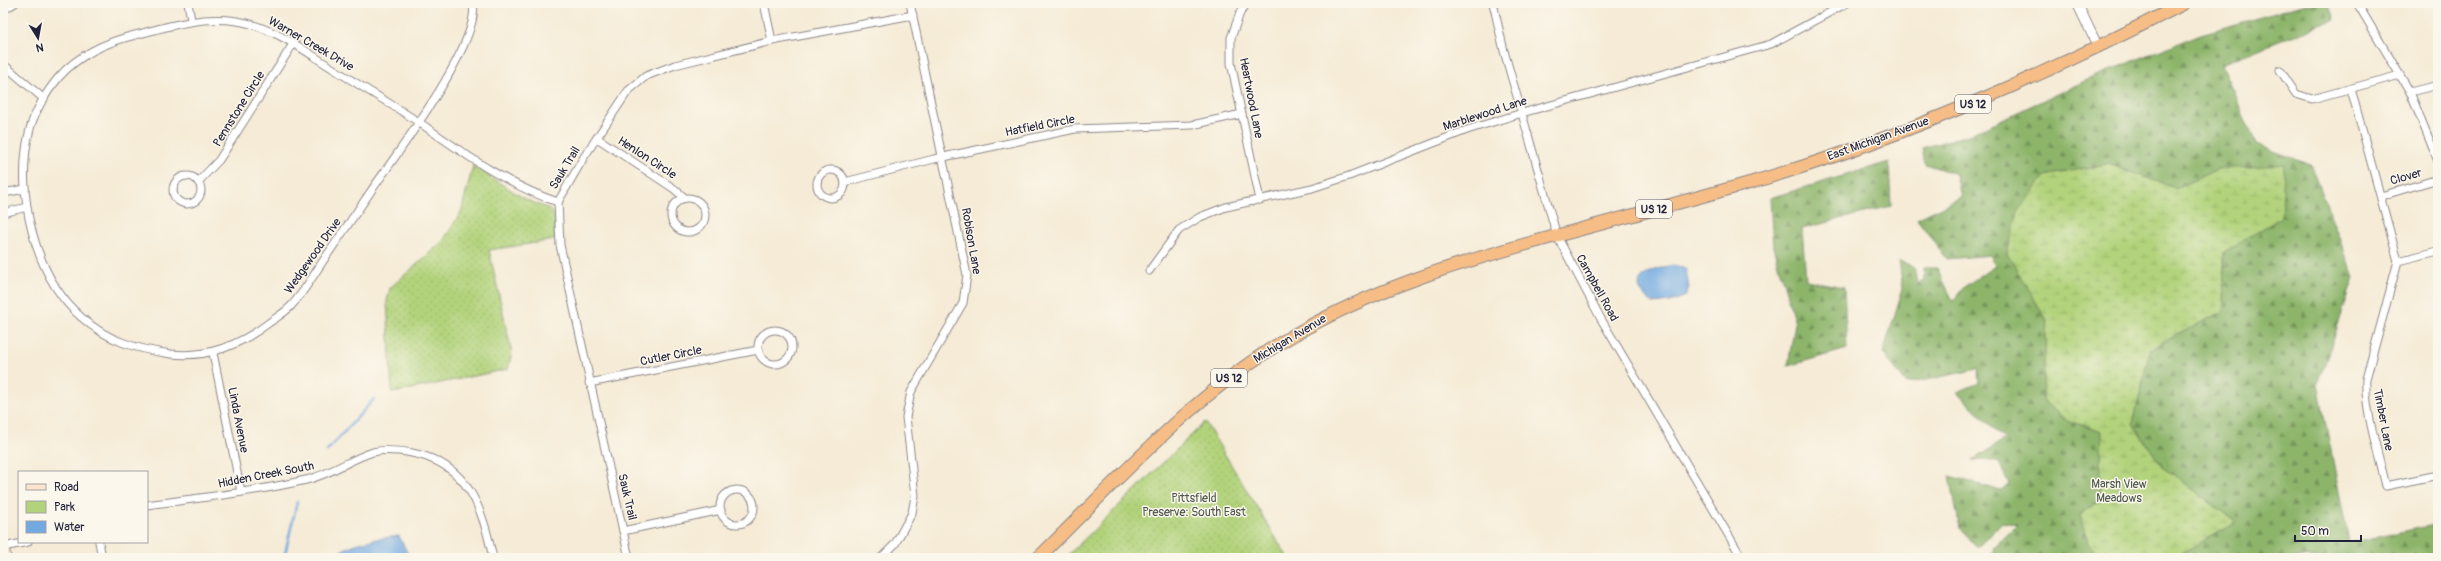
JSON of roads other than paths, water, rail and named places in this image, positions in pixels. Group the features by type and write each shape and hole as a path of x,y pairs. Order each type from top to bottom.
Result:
{"highway":[{"name":"East Michigan Avenue","path":"1556,236 1752,182 1857,148 1991,96 2098,47 2184,3"},
{"name":"Michigan Avenue","path":"1038,558 1191,410 1225,381 1289,338 1344,308 1393,286 1463,262 1556,236"}],"main road":[{"path":"3,547 6,558"}],"street":[{"path":"3,10 15,3"},
{"path":"188,3 191,20"},
{"name":"Wedgewood Drive","path":"28,207 31,228 46,268 56,288 80,316 107,336 135,348 183,355 213,353 249,338 292,305 418,122 463,50 474,19 473,3"},
{"path":"764,3 772,41"},
{"name":"Robison Lane","path":"881,558 895,544 912,513 915,496 906,417 911,392 963,303 966,289 965,259 910,3"},
{"name":"Heartwood Lane","path":"1247,3 1240,14 1231,38 1231,63 1260,200"},
{"name":"Campbell Road","path":"1493,3 1556,236 1601,319 1742,558"},
{"name":"Marblewood Lane","path":"1149,271 1179,230 1200,217 1226,208 1312,188 1349,176 1467,130 1522,113 1771,44 1835,6 1847,3"},
{"path":"2076,3 2098,47"},
{"path":"2357,3 2410,92 2438,161"},
{"name":"Sauk Trail","path":"629,558 589,383 560,245 558,202 628,91 646,76 675,65 772,41 912,15"},
{"name":"Warner Creek Drive","path":"28,207 24,173 29,131 44,99 60,76 78,60 102,45 191,20 240,21 261,28 293,44 418,122 506,180 528,192 558,202"},
{"name":"Pennstone Circle","path":"198,182 219,160 293,44"},
{"path":"3,64 44,99"},
{"path":"2280,70 2291,89 2306,99 2316,99 2400,75"},
{"path":"2410,92 2438,85"},
{"path":"2351,90 2398,261 2438,251"},
{"name":"Hatfield Circle","path":"845,182 944,157 1075,129 1192,125 1242,114"},
{"name":"Henlon Circle","path":"597,138 673,188 685,198 696,200 701,204 705,214 702,224 689,232 675,226 671,215 675,204 685,198"},
{"path":"828,170 839,173 845,182 842,193 833,199 822,196 816,187 819,176 828,170"},
{"name":"Clover","path":"2381,196 2438,179"},
{"path":"3,193 26,189"},
{"path":"3,212 28,207"},
{"name":"Timber Lane","path":"2398,261 2368,369 2366,396 2386,486 2438,475"},
{"path":"774,329 785,332 792,346 785,361 775,364 764,360 758,350 760,338 769,330 774,329"},
{"name":"Cutler Circle","path":"589,383 758,350"},
{"name":"Linda Avenue","path":"213,353 241,492"},
{"name":"Hidden Creek South","path":"148,505 241,492 308,480 375,452 396,450 428,456 448,466 465,484 480,507 493,558"},
{"path":"734,490 745,492 754,504 751,516 742,522 731,522 726,520 721,510 722,500 734,490"},
{"path":"623,531 721,510"},
{"path":"3,547 23,543"},
{"path":"99,543 102,558"}],"water":[{"path":"1673,265 1686,269 1689,287 1686,296 1670,302 1654,304 1642,293 1639,287 1640,281 1648,273"},
{"path":"399,536 410,558 331,558 346,548 363,542"}],"waterway":[{"path":"327,451 374,399"},
{"path":"284,558 297,502"}],"park label":[{"name":"Marsh View Meadows","path":"2119,491"},
{"name":"Pittsfield Preserve: South East","path":"1194,505"}]}
